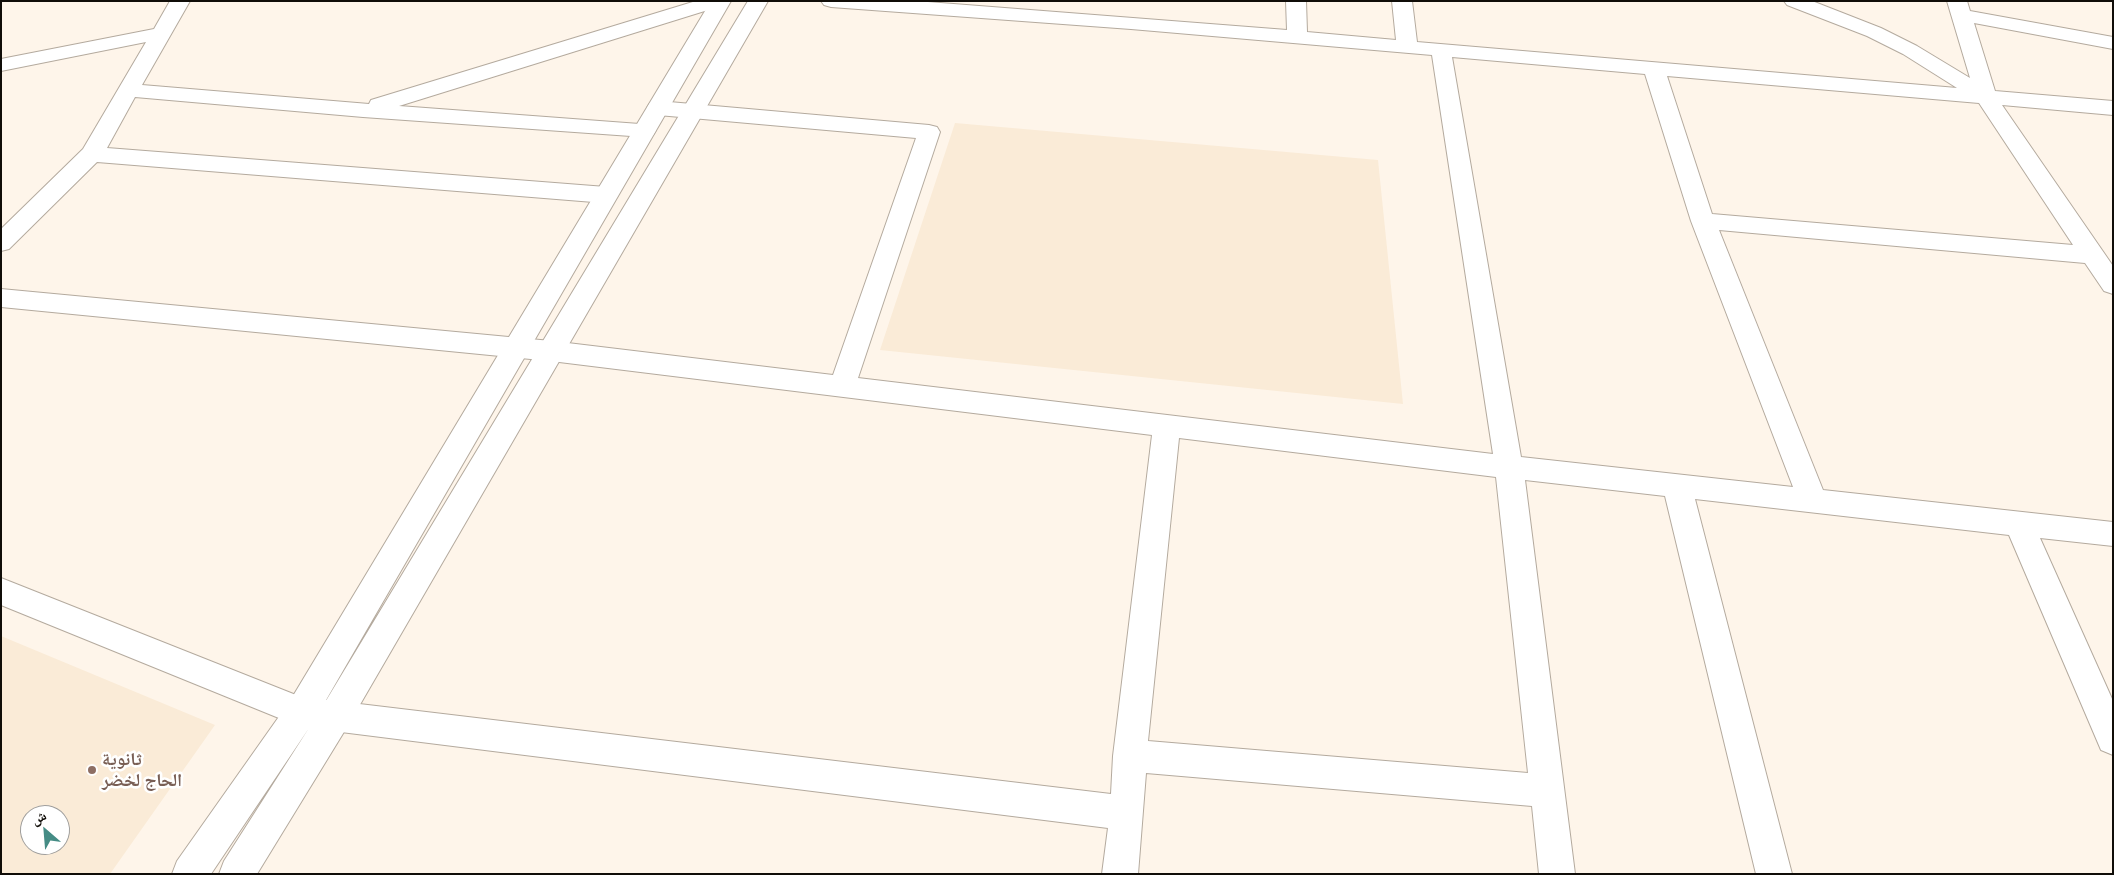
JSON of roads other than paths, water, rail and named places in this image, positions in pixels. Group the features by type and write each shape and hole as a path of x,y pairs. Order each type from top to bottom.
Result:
{"street":[{"path":"1,243 92,154 180,1"},
{"path":"363,110 719,1"},
{"path":"190,874 301,712 514,348 652,119 719,1"},
{"path":"237,874 335,716 758,1"},
{"path":"831,1 1131,23 2113,108"},
{"path":"1131,23 1132,1"},
{"path":"1296,1 1297,37"},
{"path":"1402,1 1407,47"},
{"path":"1794,1 1874,32 1910,50 1986,97"},
{"path":"2113,43 1959,8 1986,97 2113,285"},
{"path":"1,65 162,33"},
{"path":"1441,50 1510,467 1558,874"},
{"path":"1654,68 1703,221 1813,501"},
{"path":"129,90 363,110 652,119 694,111 929,132 842,386"},
{"path":"92,154 606,195"},
{"path":"1703,221 2093,255"},
{"path":"1,298 551,351 1510,467 2113,534"},
{"path":"1120,874 1127,813 1130,756 1166,426"},
{"path":"1677,486 1774,874"},
{"path":"2019,524 2113,739"},
{"path":"1,591 301,712 1127,813"},
{"path":"1130,756 1548,792"}],"place":[{"name":"ثانوية الحاج لخضر","path":"92,770"}]}
